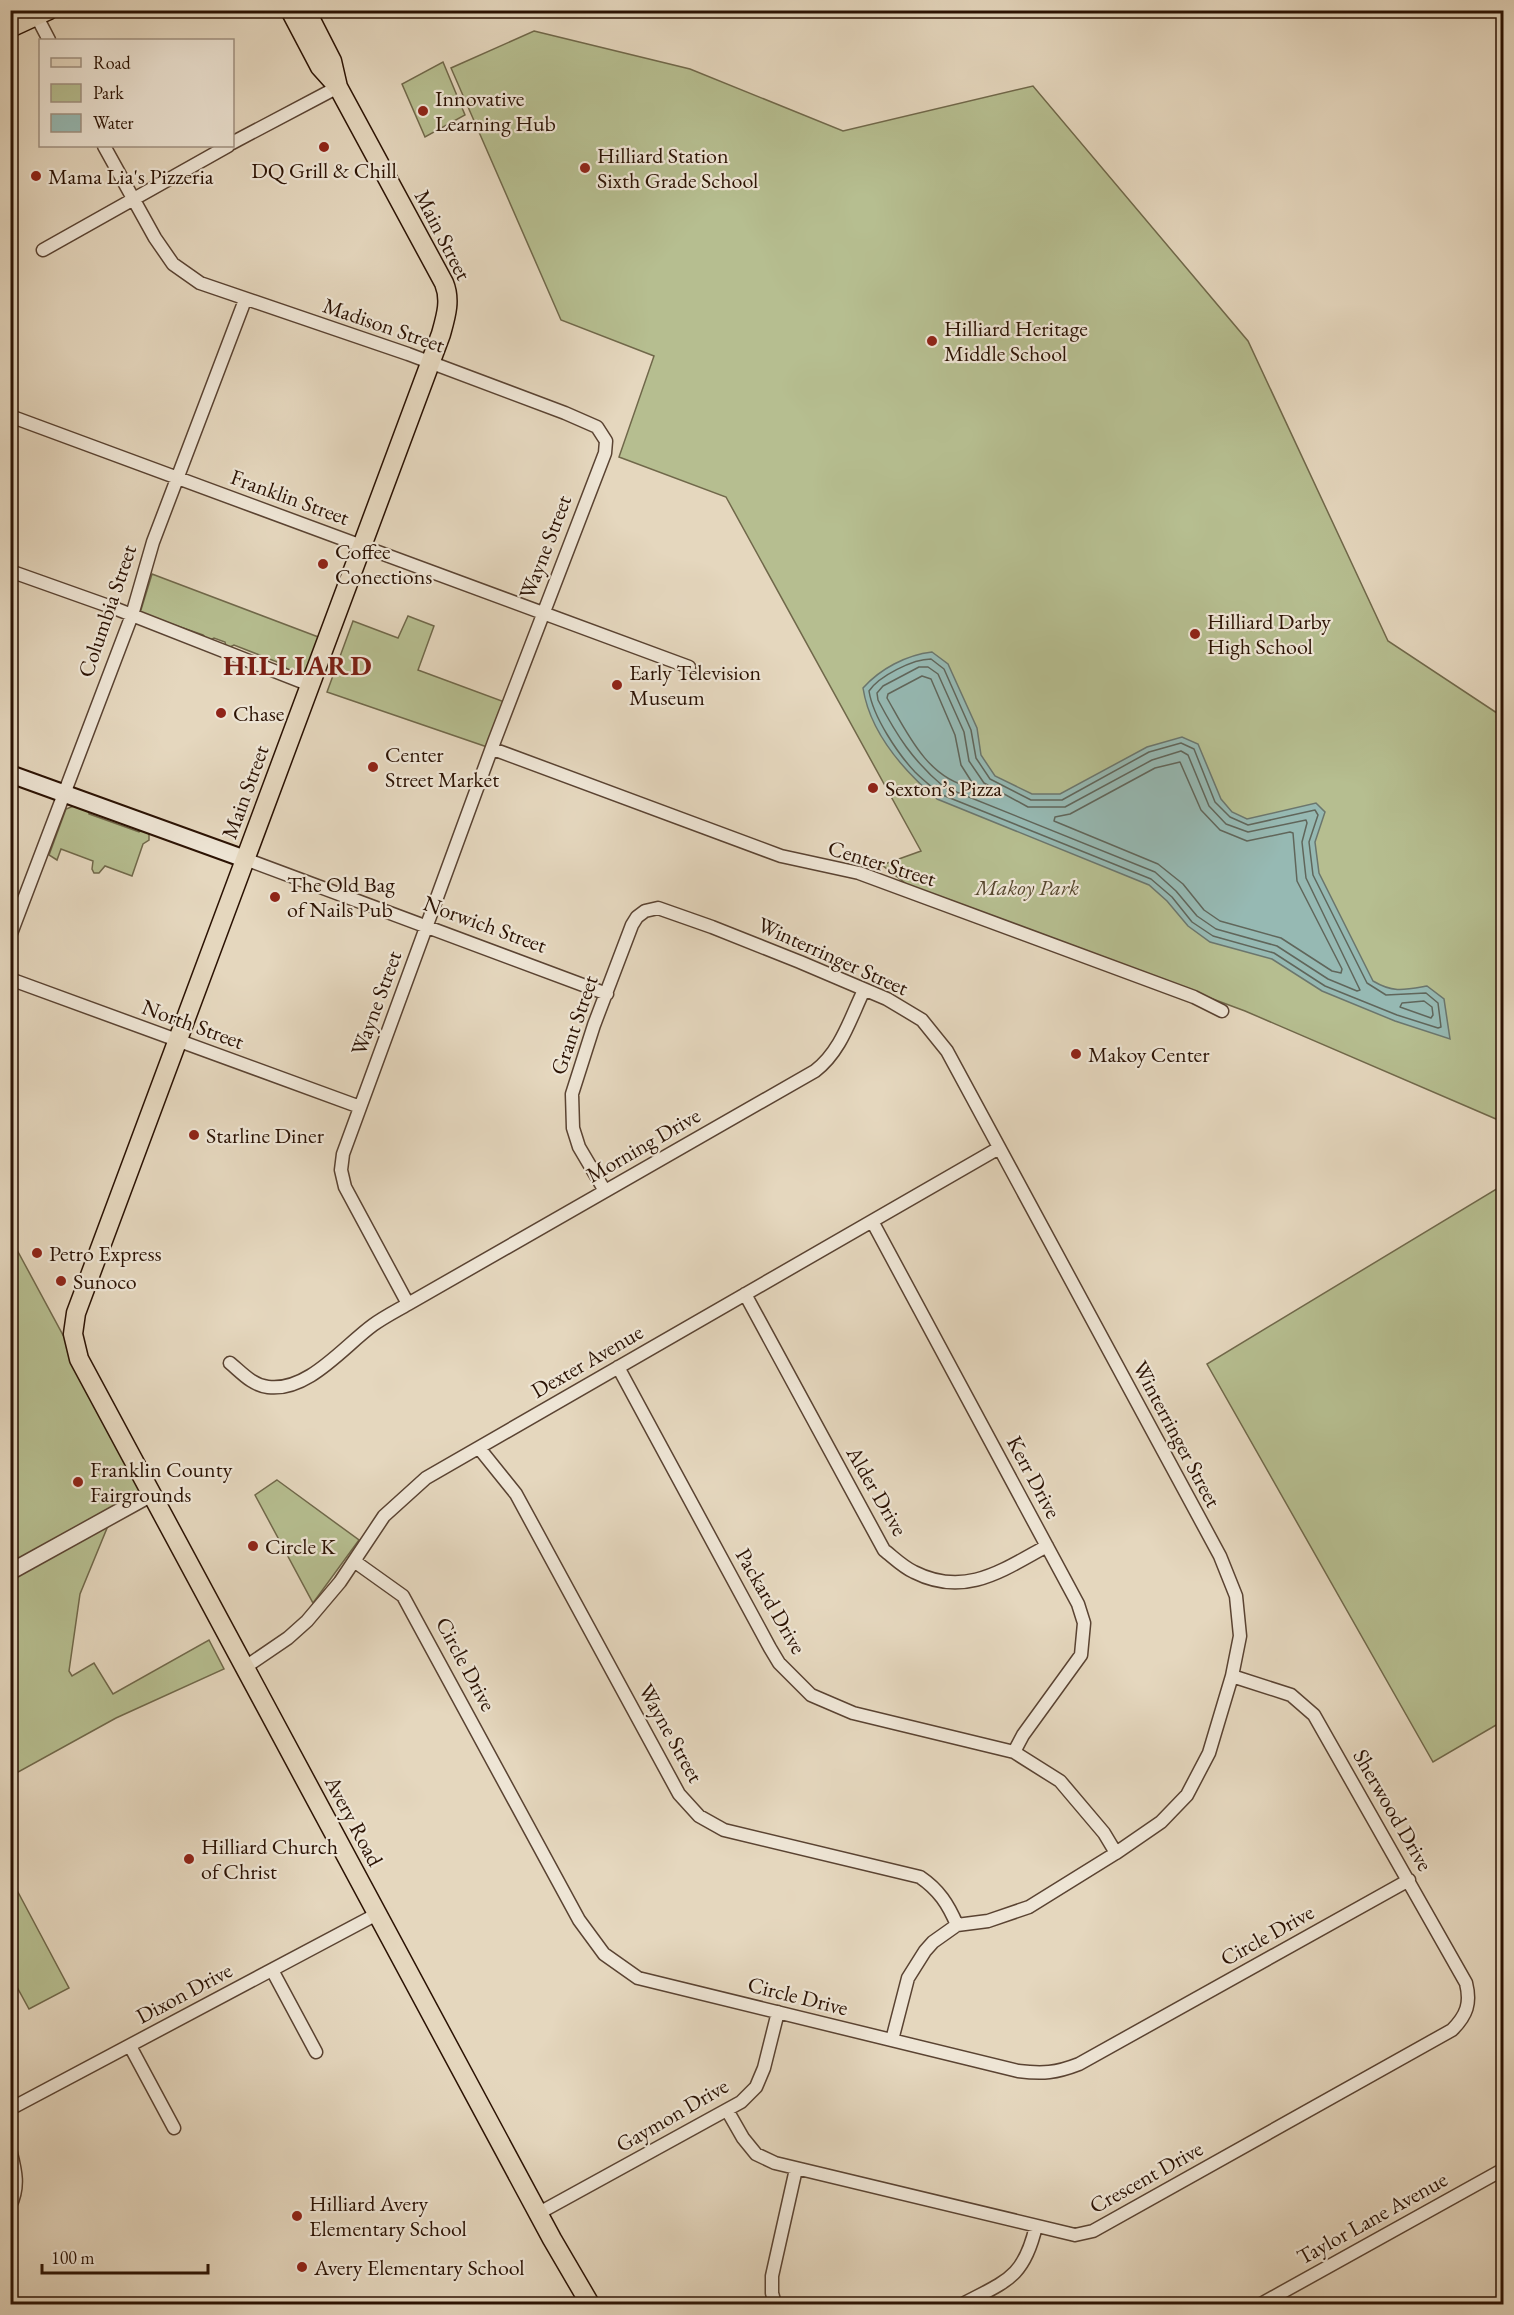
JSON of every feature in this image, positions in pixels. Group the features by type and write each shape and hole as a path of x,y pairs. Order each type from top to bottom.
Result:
{"main road":[{"name":"Main Street","path":"79,1359 73,1334 76,1313 446,318 447,290 338,87 320,67 290,10"},
{"name":"Main Street","path":"306,10 332,61 338,87"},
{"path":"10,28 40,12"},
{"name":"Norwich Street","path":"10,774 245,859"},
{"name":"Avery Road","path":"79,1359 377,1914 590,2304"}],"street":[{"path":"40,12 49,39"},
{"path":"234,142 338,87"},
{"name":"Madison Street","path":"105,147 155,238 173,264 200,283 430,363 597,427 606,441"},
{"path":"43,250 226,147"},
{"name":"Columbia Street","path":"10,936 132,615 153,542 245,300"},
{"name":"Franklin Street","path":"10,416 689,667"},
{"name":"Wayne Street","path":"408,1304 345,1187 341,1170 343,1154 543,612 605,453 606,441"},
{"path":"10,571 132,615 310,685"},
{"name":"Center Street","path":"493,749 781,856 859,873 1194,997 1222,1011"},
{"name":"Norwich Street","path":"245,859 607,994"},
{"name":"Winterringer Street","path":"645,911 658,908 670,911 800,962 887,999 922,1020 947,1051 1220,1556 1236,1596 1240,1636 1232,1676 1209,1753 1187,1795 1161,1822 1029,1907 988,1921 957,1925 933,1942 908,1978 892,2040"},
{"name":"Grant Street","path":"605,1191 579,1147 573,1128 572,1094 632,925 637,916 645,911"},
{"name":"North Street","path":"10,979 360,1107"},
{"name":"Morning Drive","path":"230,1363 252,1383 266,1387 281,1388 296,1384 308,1377 373,1325 821,1066 838,1047 864,990"},
{"name":"Dexter Avenue","path":"244,1668 288,1638 308,1621 340,1582 389,1511 426,1478 999,1148"},
{"name":"Kerr Drive","path":"872,1221 1078,1604 1084,1623 1081,1655 1014,1752"},
{"name":"Alder Drive","path":"745,1294 884,1550 913,1572 950,1584 989,1577 1047,1546"},
{"name":"Packard Drive","path":"618,1367 770,1648 779,1663 795,1679 812,1695 853,1713 1014,1752 1060,1781 1104,1833 1116,1853"},
{"name":"Wayne Street","path":"479,1448 516,1494 679,1794 699,1816 724,1830 920,1877 936,1888 947,1903 957,1925"},
{"path":"10,1572 151,1494"},
{"name":"Circle Drive","path":"354,1561 403,1596 579,1920 604,1954 638,1978 1018,2071 1040,2074 1060,2072 1409,1880"},
{"name":"Sherwood Drive","path":"1232,1676 1291,1695 1314,1715 1466,1983 1469,1996 1467,2010"},
{"name":"Dixon Drive","path":"10,2109 377,1914"},
{"path":"272,1970 316,2052"},
{"name":"Crescent Drive","path":"727,2110 743,2138 756,2154 775,2163 1075,2235 1092,2231 1452,2030 1467,2010"},
{"name":"Gaymon Drive","path":"539,2213 741,2102 756,2087 764,2068 778,2012"},
{"path":"130,2046 174,2128"},
{"path":"10,2149 17,2177 18,2201"},
{"path":"775,2304 771,2293 772,2276 796,2169"},
{"name":"Taylor Lane Avenue","path":"1261,2304 1503,2169"},
{"path":"963,2304 1003,2282 1020,2269 1030,2250 1036,2226"}],"green space":[{"name":"Makoy Park","path":"534,31 690,69 843,131 1033,86 1248,341 1388,641 1503,717 1503,1122 1245,1011 909,886 882,865 921,851 726,497 619,457 654,356 561,320 451,68"},
{"path":"443,62 465,115 425,137 402,84"},
{"path":"152,574 321,638 310,666 301,673 294,673 286,669 285,665 234,645 226,646 225,642 214,638 209,641 203,635 140,613"},
{"path":"408,616 434,626 418,670 510,704 493,749 327,692 353,621 398,638"},
{"path":"76,805 89,810 89,814 139,832 143,829 149,833 149,840 143,844 132,876 105,866 99,873 94,873 93,861 61,849 57,860 49,855 66,809"},
{"path":"1503,1185 1503,1721 1433,1762 1207,1364"},
{"name":"Franklin County Fairgrounds","path":"10,1237 63,1335 79,1359 151,1494 112,1516 80,1594 69,1671 72,1676 94,1663 113,1694 209,1640 224,1669 116,1718 11,1776"},
{"path":"277,1480 359,1540 313,1603 255,1495"},
{"path":"11,1879 69,1988 29,2009 11,1976"}],"water":[{"path":"932,652 948,664 977,728 981,755 995,776 1032,794 1060,794 1147,747 1182,737 1198,744 1221,799 1232,812 1247,819 1316,803 1325,812 1315,842 1319,873 1373,981 1399,990 1427,986 1444,999 1450,1039 1395,1021 1322,991 1272,959 1210,942 1188,926 1167,901 1149,885 937,799 912,776 890,750 873,720 863,688 894,664 913,656"}],"place":[{"name":"Innovative Learning Hub","path":"423,111"},
{"name":"DQ Grill & Chill","path":"324,147"},
{"name":"Hilliard Station Sixth Grade School","path":"585,168"},
{"name":"Mama Lia's Pizzeria","path":"36,176"},
{"name":"Hilliard Heritage Middle School","path":"932,341"},
{"name":"Coffee Conections","path":"323,564"},
{"name":"Hilliard Darby High School","path":"1195,634"},
{"name":"Early Television Museum","path":"617,685"},
{"name":"Chase","path":"221,713"},
{"name":"Center Street Market","path":"373,767"},
{"name":"Sexton’s Pizza","path":"873,788"},
{"name":"The Old Bag of Nails Pub","path":"275,897"},
{"name":"Makoy Center","path":"1076,1054"},
{"name":"Starline Diner","path":"194,1135"},
{"name":"Petro Express","path":"37,1253"},
{"name":"Sunoco","path":"61,1281"},
{"name":"Franklin County Fairgrounds","path":"78,1482"},
{"name":"Circle K","path":"253,1546"},
{"name":"Hilliard Church of Christ","path":"189,1859"},
{"name":"Hilliard Avery Elementary School","path":"297,2216"},
{"name":"Avery Elementary School","path":"302,2267"}],"district":[{"name":"HILLIARD","path":"298,665"}]}
